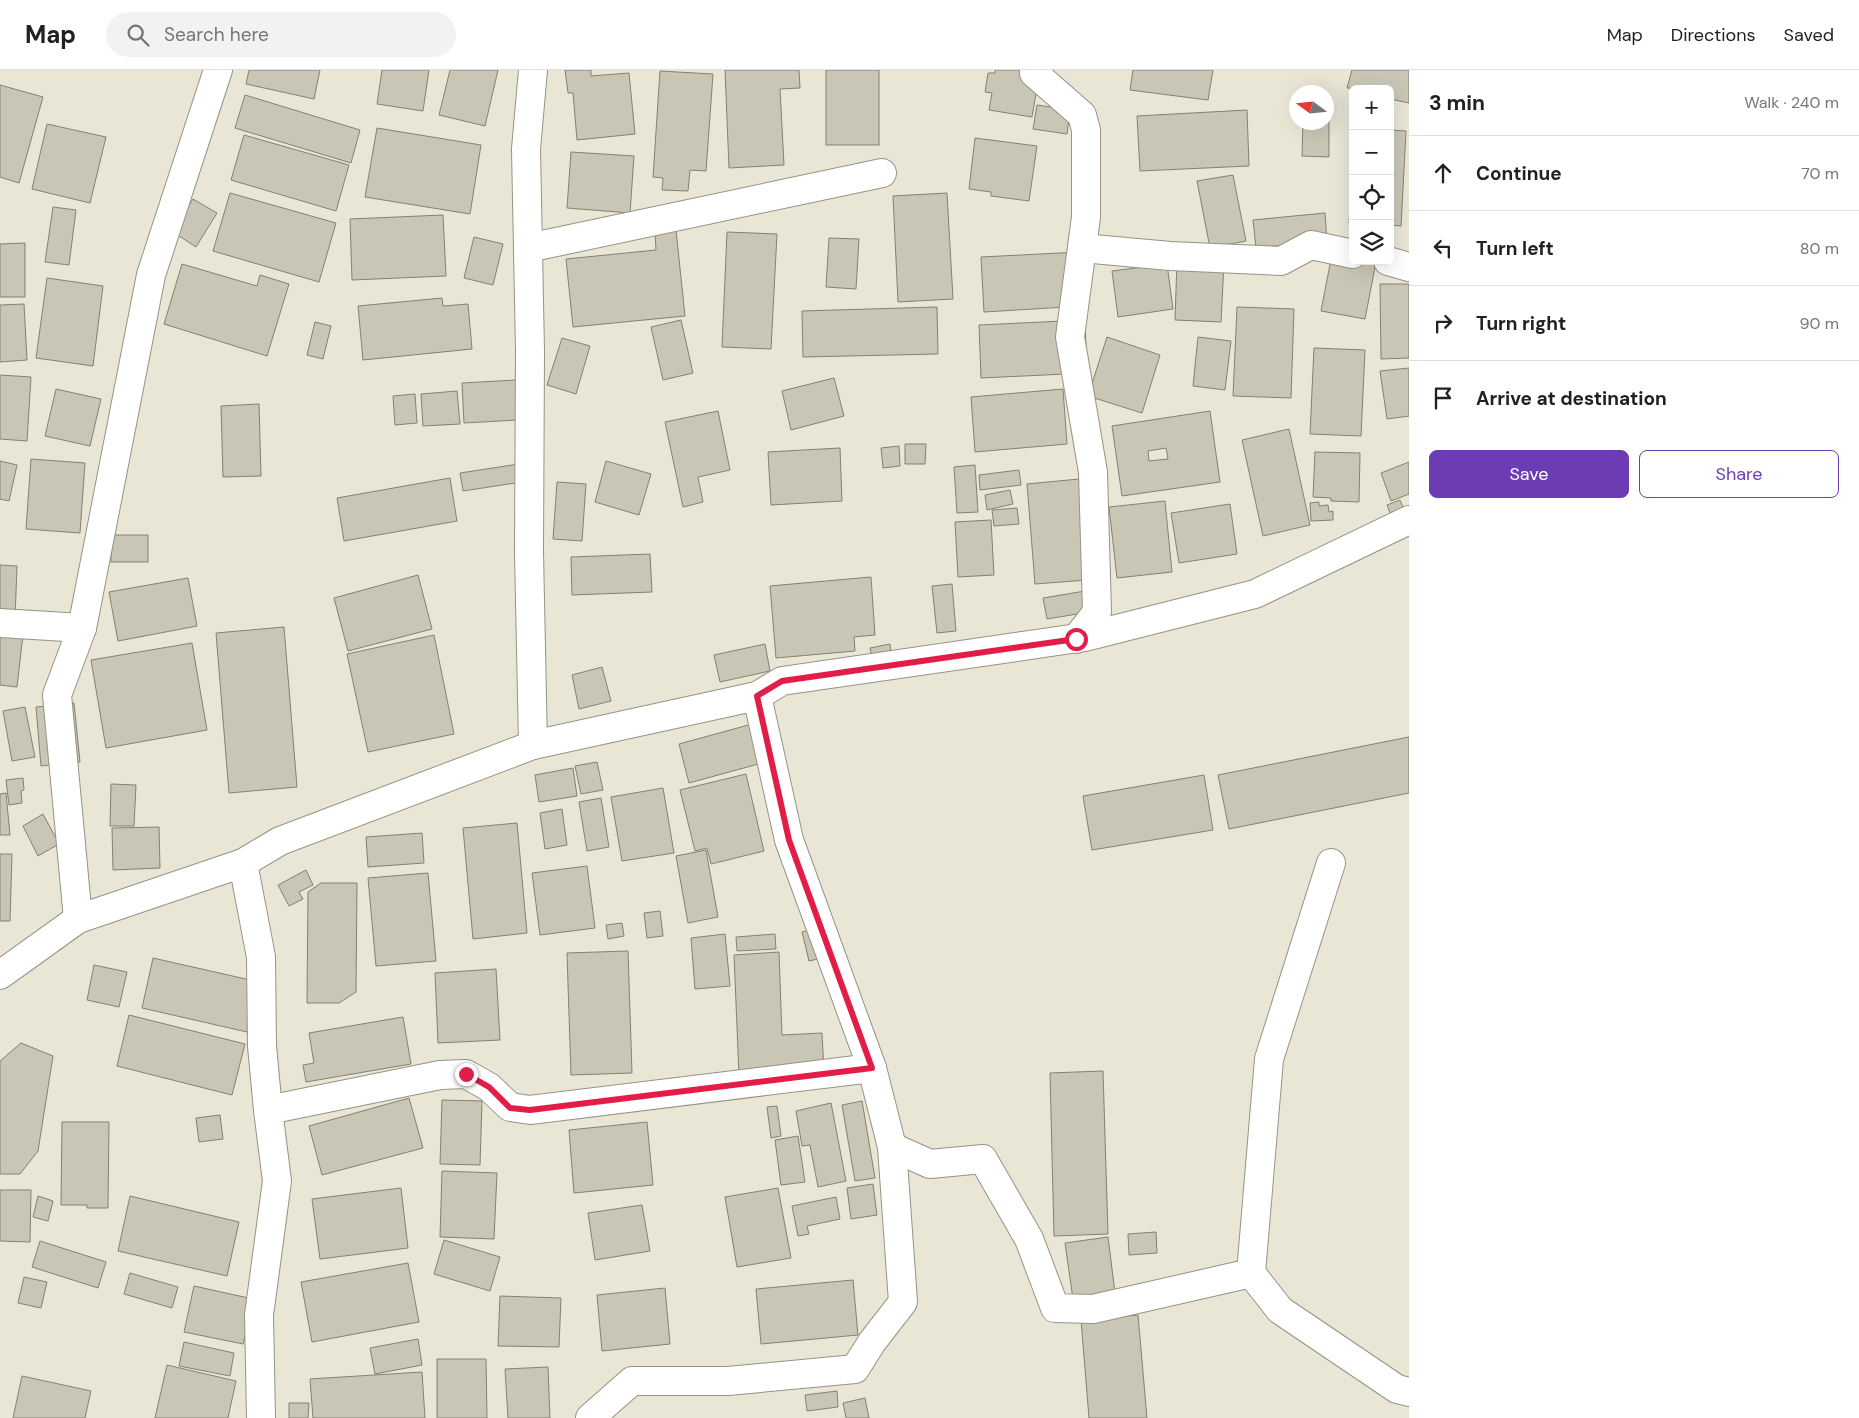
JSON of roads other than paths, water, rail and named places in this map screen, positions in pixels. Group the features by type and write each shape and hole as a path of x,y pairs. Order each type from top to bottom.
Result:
{"street":[{"path":"78,919 57,695 82,628 151,275 218,70"},
{"path":"533,70 526,149 530,351 529,552 533,746"},
{"path":"1034,73 1082,115 1086,130 1086,217 1070,337 1093,472 1098,612 1076,639"},
{"path":"528,248 882,173"},
{"path":"1082,248 1170,256 1281,261 1311,245 1349,253"},
{"path":"1394,263 1409,267"},
{"path":"0,975 78,919 243,862 280,842 533,746 757,696 782,681 1076,639 1255,594 1409,520"},
{"path":"0,623 82,628"},
{"path":"590,1418 632,1380 728,1381 855,1369 872,1342 903,1302 892,1147 872,1068 789,840 757,696"},
{"path":"243,862 261,957 262,1046 277,1181 259,1315 260,1418"},
{"path":"1330,864 1269,1059 1251,1273 1280,1310 1397,1389 1409,1392"},
{"path":"268,1110 440,1075 466,1074 489,1087 510,1108 530,1110 872,1068"},
{"path":"892,1147 930,1164 983,1159 1030,1239 1055,1308 1093,1310 1251,1273"}]}
